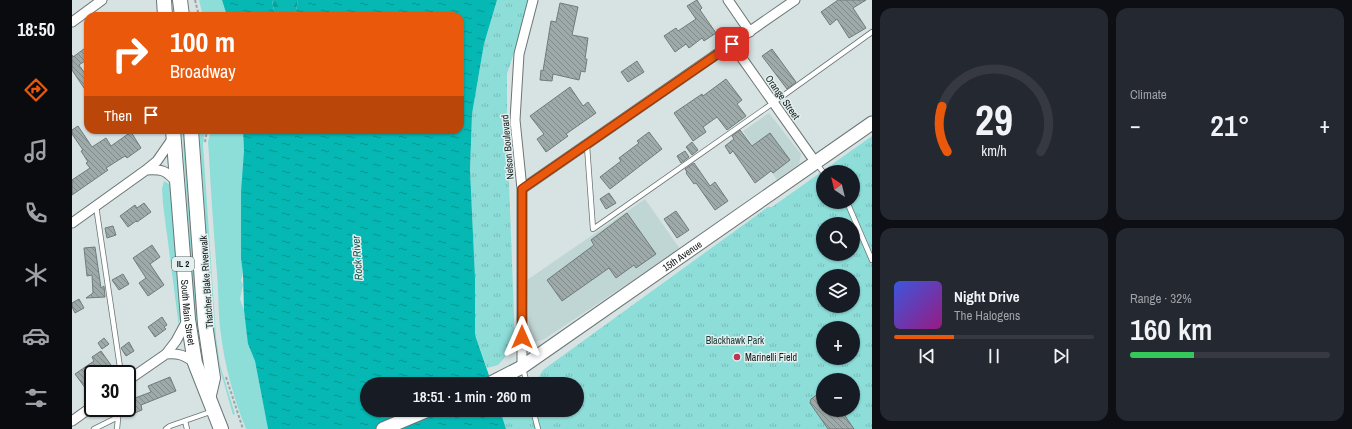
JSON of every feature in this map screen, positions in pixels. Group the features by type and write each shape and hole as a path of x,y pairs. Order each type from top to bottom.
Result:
{"main road":[{"path":"164,0 165,12"},
{"path":"180,0 182,12"},
{"name":"15th Avenue","path":"822,165 872,123"},
{"name":"South Main Street","path":"173,134 188,319 195,362 219,422"},
{"name":"South Main Street","path":"191,134 205,324 213,378 209,395"},
{"name":"15th Avenue","path":"502,377 522,367 816,170"},
{"path":"383,429 411,417"}],"street":[{"path":"86,12 102,0"},
{"name":"Nelson Boulevard","path":"522,367 522,189 515,112 519,54 533,0"},
{"path":"728,0 750,32"},
{"path":"522,189 587,146 796,0"},
{"path":"72,22 84,13"},
{"name":"Orange Street","path":"732,44 819,165"},
{"path":"72,223 157,161 173,134"},
{"path":"146,170 165,171 177,183"},
{"path":"136,376 166,354 176,341 188,319"},
{"path":"166,354 176,353 195,362"},
{"path":"72,420 84,412"}],"lane":[{"path":"587,146 593,229 872,32"},
{"path":"96,206 120,365"},
{"path":"850,209 872,260"},
{"path":"522,367 525,377"},
{"path":"94,429 111,417"},
{"path":"117,429 118,417"},
{"path":"535,417 538,429"},
{"path":"184,421 187,429"},
{"path":"166,429 184,421 219,422"}],"path":[{"path":"195,0 198,12"},
{"path":"204,144 207,134"},
{"path":"225,374 228,388 243,429"}],"shaded area":[{"path":"769,113 801,154 799,164 777,180 743,131"},
{"path":"645,199 680,249 543,340 534,342 529,333 527,280"}],"green space":[{"path":"199,0 222,0 226,12 202,12"},
{"path":"272,0 298,0 296,12 274,12"},
{"path":"497,0 529,0 523,25 507,74 507,129 514,347 498,365 487,368 475,335 475,277 470,170 472,114 484,44"},
{"path":"182,134 186,134 205,363 203,363 195,315"},
{"path":"199,134 204,134 203,145 216,337 220,365 235,414 233,415 220,369 213,332"},
{"path":"210,134 243,134 241,259 243,274 241,280 243,285 240,299 244,310 246,326 248,327 248,344 255,361 268,429 246,429 234,395 225,359 219,320 218,282 208,142"},
{"name":"Blackhawk Park","path":"872,136 872,429 506,429 502,417 584,417 584,377 539,377 543,370 768,207 772,207 816,176 816,209 860,209 860,165 831,165"},
{"path":"164,181 169,184 172,190 181,317 178,324 163,204 162,189"}],"water":[{"path":"222,0 272,0 274,12 226,12"},
{"name":"Rock River","path":"298,0 497,0 484,44 472,114 470,170 475,277 475,335 490,377 360,377 360,417 502,417 506,429 268,429 255,361 248,344 244,310 241,259 243,134 464,134 464,12 296,12"}],"building":[{"path":"697,0 702,8 700,10 716,33 704,41 702,38 689,48 686,44 675,52 664,36 676,28 678,31 696,19 687,6"},
{"path":"838,0 866,0 853,8 866,28 849,38 837,19 830,25 821,12"},
{"path":"560,3 578,7 572,35 588,38 585,72 581,71 579,80 553,74 552,81 540,80 541,70 543,71 551,21 556,22"},
{"path":"84,49 84,62 79,65 84,72 84,88 72,70 72,55 73,57"},
{"path":"772,49 796,82 787,89 762,56"},
{"path":"637,61 644,72 628,82 621,72"},
{"path":"726,79 742,100 737,104 746,116 727,130 717,117 703,127 706,132 693,141 674,113 702,94 703,96"},
{"path":"570,87 583,106 588,102 596,113 566,134 568,136 546,152 537,139 544,134 530,116"},
{"path":"78,126 92,147 106,138 111,146 128,134 132,134 141,148 127,158 125,156 106,168 108,170 72,195 72,180 90,168 81,151 83,150 72,134 72,130"},
{"path":"740,130 752,146 770,133 790,160 773,173 771,171 755,183 733,151 730,154 725,146 734,139 732,136"},
{"path":"649,132 662,149 610,189 600,177 621,161 619,158 639,143 637,141"},
{"path":"692,142 698,150 692,155 686,147"},
{"path":"685,151 689,157 681,163 677,156"},
{"path":"694,163 710,186 715,182 728,201 715,210 696,183 694,184 686,173 687,172 685,169"},
{"path":"609,193 616,203 606,209 600,199"},
{"path":"144,203 151,212 128,227 120,216 135,205 137,208"},
{"path":"676,211 689,230 677,238 664,219"},
{"path":"627,213 656,254 636,268 634,265 616,278 609,268 562,301 547,280 594,245 591,240"},
{"path":"113,226 116,235 107,238 105,228"},
{"path":"152,245 160,257 150,264 164,285 148,296 139,283 146,278 133,258"},
{"path":"95,247 101,288 104,286 105,297 86,298 93,293 92,275 87,276 84,248"},
{"path":"123,274 129,284 119,290 112,280"},
{"path":"79,299 84,308 75,313 72,303"},
{"path":"162,317 167,325 164,327 166,329 155,337 148,327"},
{"path":"104,338 109,344 102,349 98,343"},
{"path":"129,342 134,351 126,356 121,348"},
{"path":"101,351 111,365 88,365 94,361 92,357"},
{"path":"84,368 84,386 75,374"},
{"path":"170,377 176,391 141,405 142,410 136,412 136,398 151,392 148,386"},
{"path":"816,395 816,412 810,403 811,399"},
{"path":"820,417 846,417 854,429 828,429"}],"place":[{"name":"Marinelli Field","path":"737,357"}],"route":[{"path":"522,337 522,189 587,146 732,44"}]}
